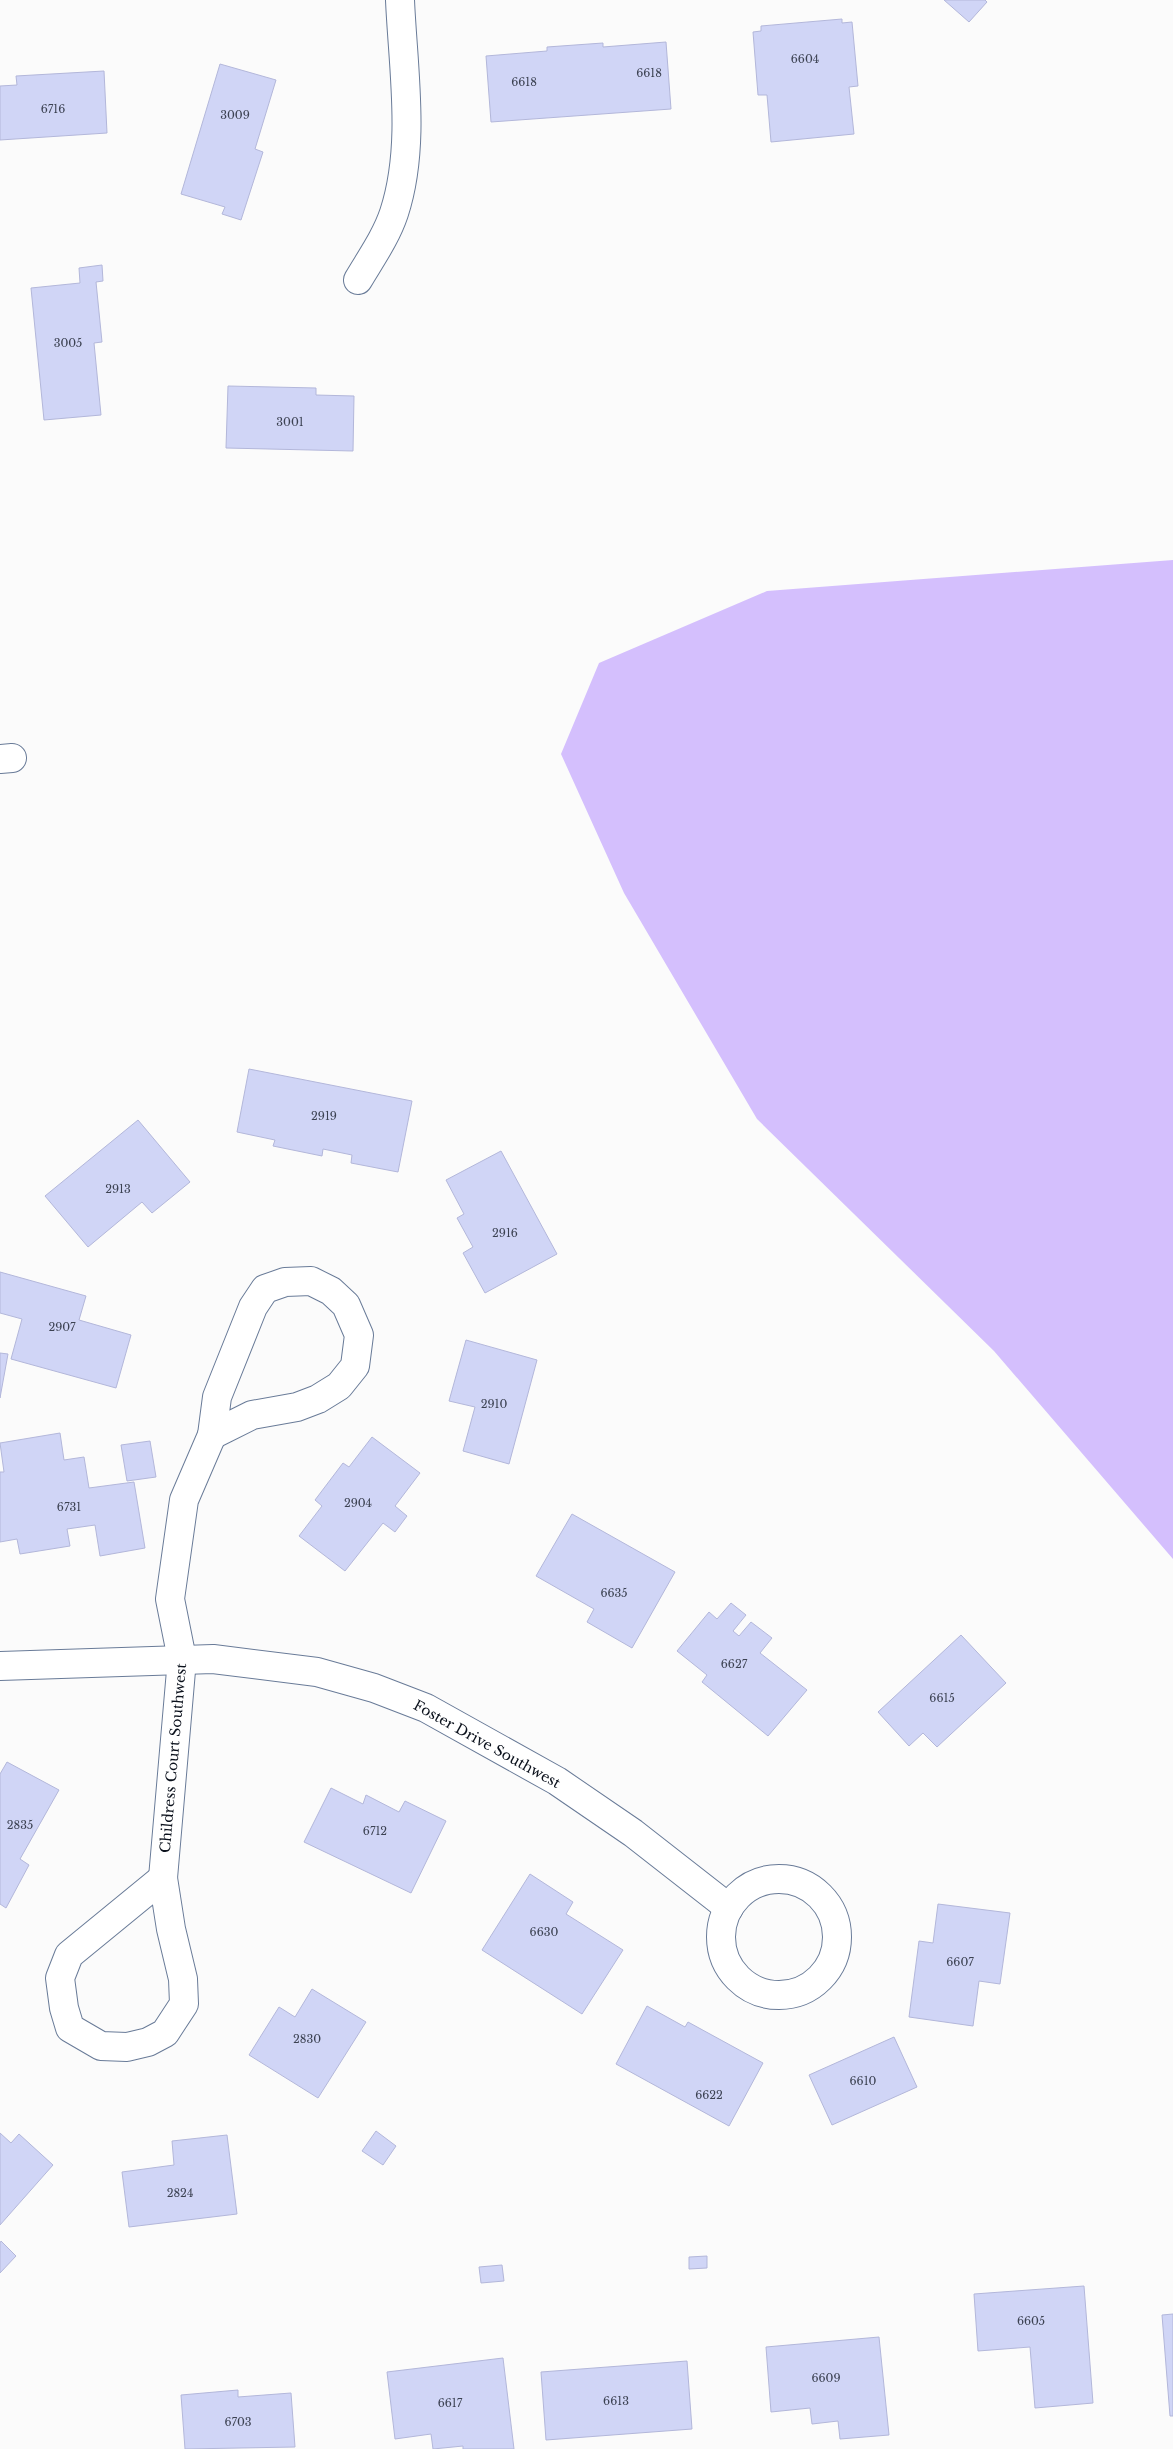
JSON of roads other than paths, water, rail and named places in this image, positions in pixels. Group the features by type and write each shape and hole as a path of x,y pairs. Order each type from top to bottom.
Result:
{"street":[{"path":"358,280 382,239 393,214 401,185 406,121 400,0"},
{"name":"Childress Court Southwest","path":"163,1878 69,1954 60,1978 64,2008 70,2028 101,2046 127,2047 148,2042 165,2033 184,2004 184,1979 171,1929 163,1878 182,1659 170,1599 184,1500 212,1435 217,1397 253,1307 265,1289 285,1282 311,1281 331,1290 346,1305 358,1335 355,1366 339,1386 297,1407 252,1415 212,1435"},
{"name":"Foster Drive Southwest","path":"0,1666 213,1659 317,1672 374,1688 426,1708 557,1781 633,1833 729,1908"},
{"path":"781,1879 805,1884 824,1900 834,1919 837,1947 828,1970 810,1987 786,1995 759,1992 745,1984 738,1979 725,1959 720,1933 729,1908 737,1897 757,1883 781,1879"}]}
